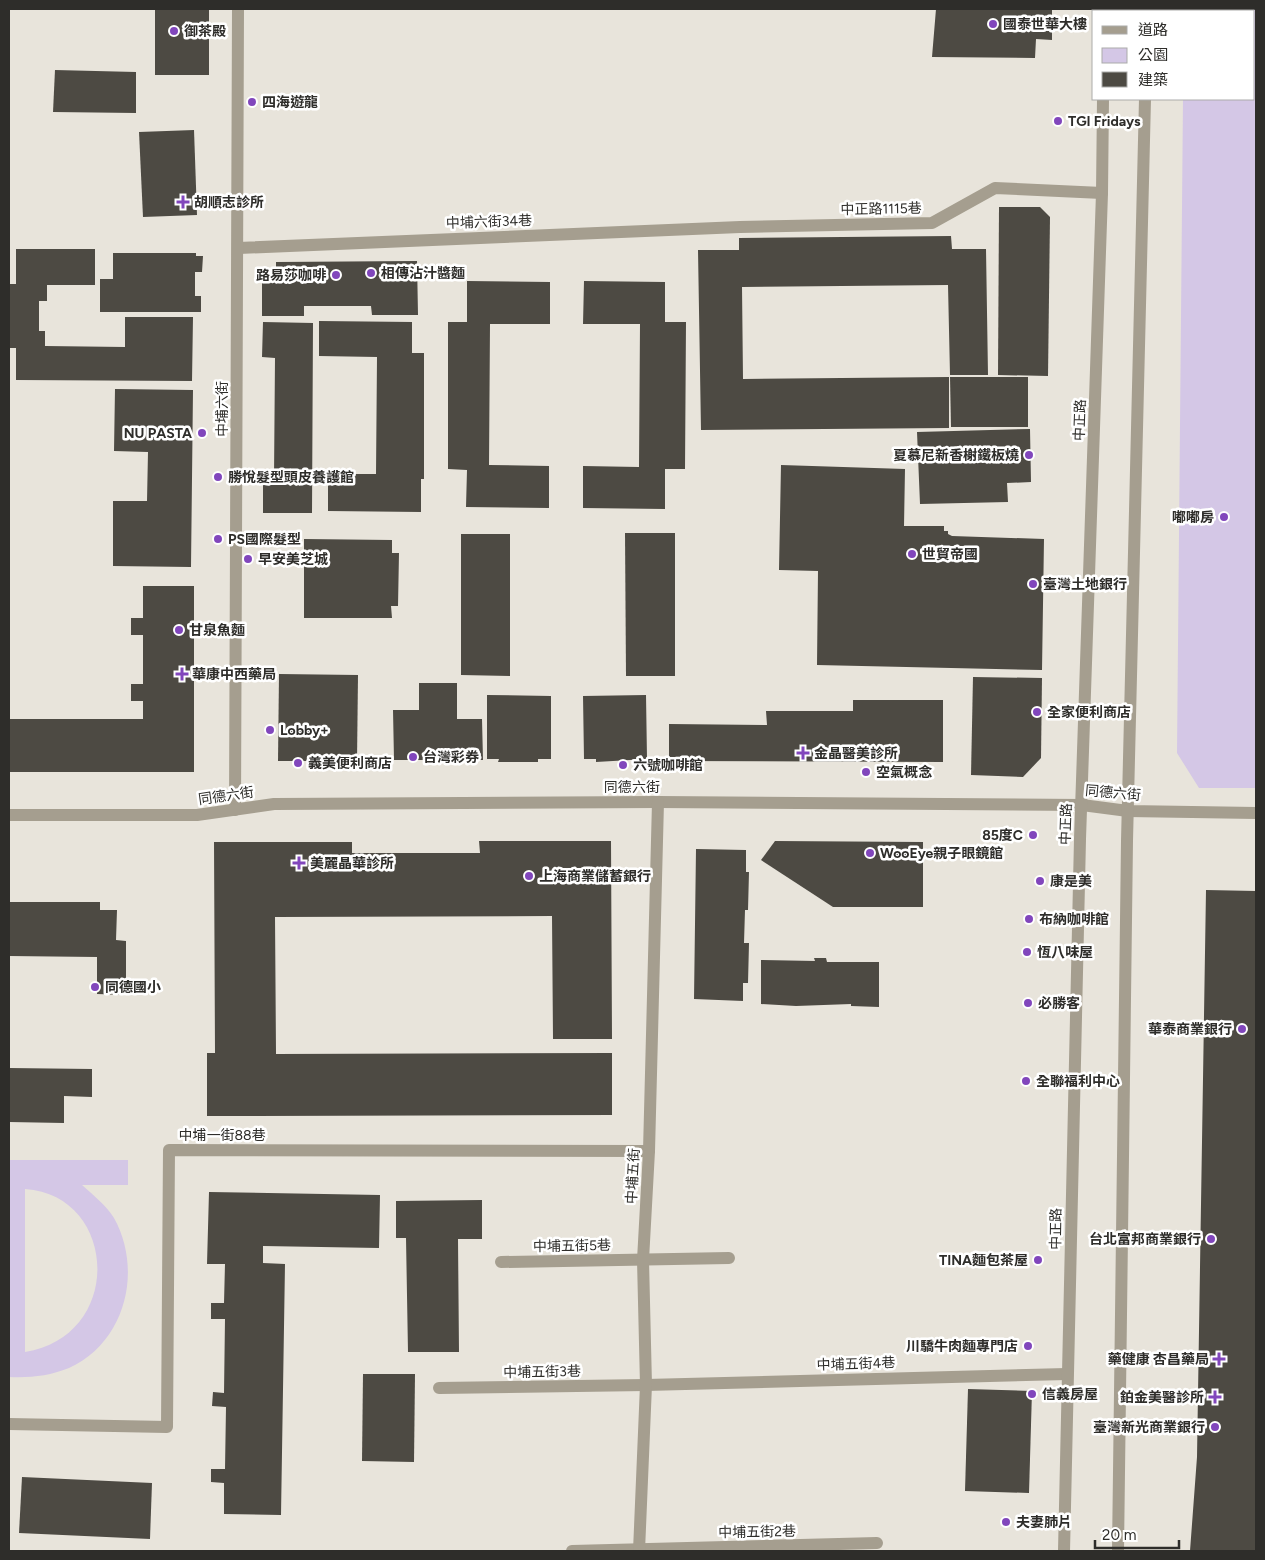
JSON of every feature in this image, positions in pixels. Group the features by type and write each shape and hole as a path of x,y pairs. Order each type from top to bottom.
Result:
{"street":[{"name":"中埔六街","path":"235,810 238,9"},
{"name":"中正路","path":"1064,1551 1082,805 1102,193 1103,100"},
{"path":"1118,1551 1128,811 1145,100"},
{"name":"中正路1115巷","path":"740,227 932,223 996,188 1102,193"},
{"name":"中埔六街34巷","path":"238,248 740,227"},
{"name":"同德六街","path":"9,815 198,815 274,804 658,802 1082,805 1128,811 1256,813"},
{"name":"中埔五街","path":"639,1550 646,1385 643,1260 649,1151 658,802"},
{"name":"中埔一街88巷","path":"9,1424 167,1427 169,1150 649,1151"},
{"name":"中埔五街5巷","path":"502,1262 728,1258"},
{"name":"中埔五街4巷","path":"646,1385 1068,1374"},
{"name":"中埔五街3巷","path":"438,1388 646,1385"},
{"name":"中埔五街2巷","path":"572,1551 877,1544"}],"green space":[{"path":"1256,9 1256,788 1199,788 1177,753 1183,100 1255,100 1255,10 1183,10"},
{"path":"9,1160 128,1160 128,1185 82,1185 111,1213 123,1238 128,1281 124,1303 116,1323 104,1341 88,1356 69,1368 39,1376 9,1377","holes":["25,1189 56,1197 78,1215 92,1239 97,1267 93,1295 80,1321 58,1341 25,1352"]}],"building":[{"path":"155,9 209,9 209,75 155,75"},
{"name":"國泰世華大樓","path":"936,9 1052,9 1052,40 1036,39 1035,58 932,57"},
{"path":"55,70 136,72 136,113 53,112"},
{"path":"194,130 197,215 143,217 139,132"},
{"path":"999,207 1040,207 1050,217 1048,376 998,375"},
{"path":"951,236 952,249 986,249 988,375 950,375 948,285 742,287 743,379 949,377 949,428 701,430 698,250 739,250 739,238"},
{"path":"16,249 95,249 95,285 47,285 47,301 39,301 39,331 45,331 45,346 125,347 125,317 193,317 192,381 16,380 16,348 9,348 9,284 16,284"},
{"path":"113,253 196,253 196,256 203,256 202,272 195,272 195,296 201,296 201,312 100,312 100,279 113,279"},
{"path":"417,261 418,315 372,315 371,306 304,306 304,316 262,316 262,273 276,273 276,262"},
{"path":"467,281 550,282 550,324 490,324 489,465 549,466 549,508 466,507 467,470 448,469 448,322 467,322"},
{"path":"584,281 665,282 665,322 686,322 685,469 665,469 665,509 583,508 583,466 639,467 640,324 583,324"},
{"path":"319,321 412,322 412,353 424,353 424,479 421,479 421,512 328,511 328,474 376,474 377,357 319,356"},
{"path":"263,322 313,323 312,513 263,513 263,477 274,477 275,358 262,357"},
{"path":"950,377 1028,377 1028,427 951,427"},
{"path":"115,389 193,390 191,567 113,566 113,501 147,501 148,452 114,451"},
{"path":"1030,429 1031,482 1007,483 1008,502 920,504 917,432"},
{"name":"世貿帝國","path":"781,465 905,469 904,526 944,526 944,531 948,531 948,534 952,536 1044,539 1042,670 817,665 818,571 779,570"},
{"path":"625,533 675,533 675,676 626,676"},
{"path":"461,534 510,534 510,676 461,675"},
{"path":"304,539 392,540 392,553 399,553 398,606 391,606 392,618 304,618"},
{"path":"143,586 194,586 194,772 9,772 9,719 143,719 143,701 131,701 131,684 143,684 143,635 131,635 131,618 143,618"},
{"path":"279,674 358,675 357,761 278,761"},
{"path":"973,677 1042,678 1041,758 1023,777 971,775"},
{"path":"419,683 457,683 457,719 482,719 483,760 394,760 393,710 419,710"},
{"path":"487,695 551,696 551,759 538,759 538,762 498,762 499,759 487,759"},
{"path":"646,695 647,759 596,762 596,759 584,759 583,696"},
{"path":"853,700 943,700 943,762 669,761 669,724 767,725 766,711 853,711"},
{"path":"479,841 611,841 612,1039 553,1039 552,916 275,917 276,1054 612,1053 612,1115 207,1116 207,1053 215,1053 214,842 352,842 352,853 480,853"},
{"path":"775,841 923,842 923,907 833,907 761,860"},
{"path":"696,849 746,850 746,872 749,872 748,910 745,910 744,943 749,943 748,983 743,983 743,1001 694,999"},
{"path":"1206,890 1256,891 1256,1551 1190,1551 1197,1457"},
{"path":"9,902 100,902 100,910 117,910 116,940 126,941 126,995 97,994 97,957 9,956"},
{"path":"814,958 826,958 827,962 879,962 879,1007 851,1006 851,1004 796,1006 761,1004 761,960 815,961"},
{"path":"9,1068 92,1069 92,1097 64,1096 64,1123 9,1122"},
{"path":"209,1192 380,1195 379,1248 263,1246 263,1263 285,1264 281,1515 224,1514 224,1483 211,1482 211,1469 225,1469 226,1407 212,1406 213,1392 224,1393 225,1319 211,1319 211,1303 224,1303 225,1264 207,1264"},
{"path":"482,1200 482,1239 458,1239 459,1352 408,1352 406,1238 396,1238 396,1201"},
{"path":"363,1374 415,1374 414,1462 362,1461"},
{"path":"968,1389 1032,1391 1029,1493 965,1491"},
{"path":"22,1477 152,1483 150,1539 19,1533"}],"place":[{"name":"國泰世華大樓","path":"993,24"},
{"name":"御茶殿","path":"174,31"},
{"name":"四海遊龍","path":"252,102"},
{"name":"TGI Fridays","path":"1058,121"},
{"name":"胡順志診所","path":"183,202"},
{"name":"相傳沾汁醬麵","path":"371,273"},
{"name":"路易莎咖啡","path":"336,275"},
{"name":"NU PASTA","path":"202,433"},
{"name":"夏慕尼新香榭鐵板燒","path":"1029,455"},
{"name":"勝悅髮型頭皮養護館","path":"218,477"},
{"name":"嘟嘟房","path":"1224,517"},
{"name":"PS國際髮型","path":"218,539"},
{"name":"世貿帝國","path":"912,554"},
{"name":"早安美芝城","path":"248,559"},
{"name":"臺灣土地銀行","path":"1033,584"},
{"name":"甘泉魚麵","path":"179,630"},
{"name":"華康中西藥局","path":"182,674"},
{"name":"全家便利商店","path":"1037,712"},
{"name":"Lobby+","path":"270,730"},
{"name":"金晶醫美診所","path":"803,753"},
{"name":"台灣彩券","path":"413,757"},
{"name":"義美便利商店","path":"298,763"},
{"name":"六號咖啡館","path":"623,765"},
{"name":"空氣概念","path":"866,772"},
{"name":"85度C","path":"1033,835"},
{"name":"WooEye親子眼鏡館","path":"870,853"},
{"name":"美麗晶華診所","path":"299,863"},
{"name":"上海商業儲蓄銀行","path":"529,876"},
{"name":"康是美","path":"1040,881"},
{"name":"布納咖啡館","path":"1029,919"},
{"name":"恆八味屋","path":"1027,952"},
{"name":"同德國小","path":"95,987"},
{"name":"必勝客","path":"1028,1003"},
{"name":"華泰商業銀行","path":"1242,1029"},
{"name":"全聯福利中心","path":"1026,1081"},
{"name":"台北富邦商業銀行","path":"1211,1239"},
{"name":"TINA麵包茶屋","path":"1038,1260"},
{"name":"川驕牛肉麵專門店","path":"1028,1346"},
{"name":"藥健康 杏昌藥局","path":"1219,1359"},
{"name":"信義房屋","path":"1032,1394"},
{"name":"鉑金美醫診所","path":"1215,1397"},
{"name":"臺灣新光商業銀行","path":"1215,1427"},
{"name":"夫妻肺片","path":"1006,1522"}]}
